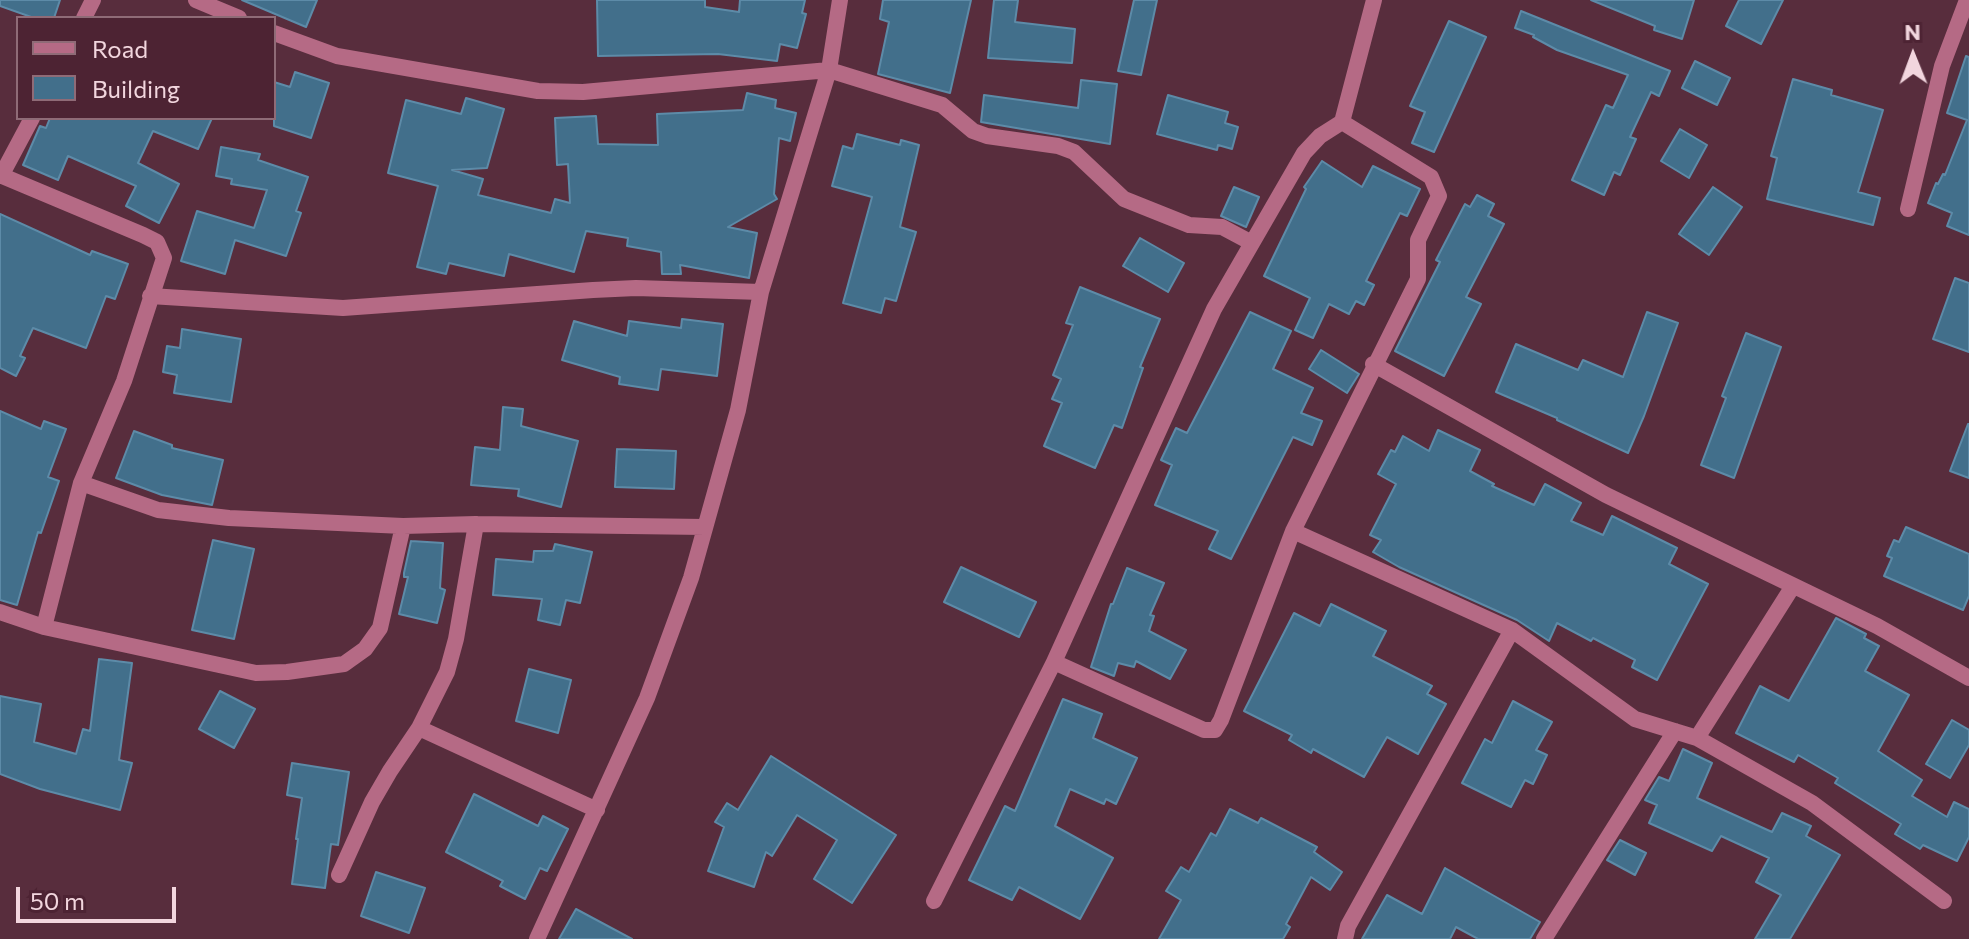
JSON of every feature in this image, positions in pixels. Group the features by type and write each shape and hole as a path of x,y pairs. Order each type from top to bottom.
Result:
{"street":[{"path":"196,0 234,16"},
{"path":"537,939 647,698 691,578 738,410 761,292 829,70 840,0"},
{"path":"934,901 1054,662 1214,309 1304,153 1320,136 1342,122 1374,0"},
{"path":"1908,209 1942,66 1967,0"},
{"path":"276,34 337,56 538,91 583,92 829,70 942,105 973,131 987,136 1058,146 1074,152 1124,199 1189,225 1222,227 1252,243"},
{"path":"31,120 1,175 157,242 164,258 124,381 81,483 44,627"},
{"path":"1054,662 1204,730 1215,730 1221,720 1293,531 1373,364 1418,279 1418,240 1433,212 1439,191 1431,177 1342,122"},
{"path":"150,296 343,308 607,289 761,292"},
{"path":"1373,364 1606,495 1877,626 1969,678"},
{"path":"81,483 158,510 229,518 403,526 705,527"},
{"path":"339,875 372,802 419,728 447,672 456,639 476,524"},
{"path":"0,612 44,627 256,673 344,664 365,649 380,628 403,526"},
{"path":"1293,531 1512,630 1635,719 1697,738 1812,803 1944,901"},
{"path":"1697,738 1793,586"},
{"path":"1345,939 1348,926 1512,630"},
{"path":"419,728 597,810"},
{"path":"1544,939 1675,731"}],"building":[{"path":"0,0 60,0 55,16 28,16 0,6"},
{"path":"242,0 317,0 306,27"},
{"path":"597,0 705,0 705,7 739,12 740,0 805,0 802,13 806,14 797,48 780,44 777,61 718,54 598,56"},
{"path":"883,0 971,0 950,93 878,74 889,22 880,19"},
{"path":"994,0 1018,0 1015,22 1075,29 1072,63 988,58"},
{"path":"1134,0 1157,0 1141,75 1118,71"},
{"path":"1591,0 1694,0 1682,39 1654,30 1655,26"},
{"path":"1739,0 1783,0 1761,44 1726,26"},
{"path":"1521,11 1670,71 1659,96 1651,92 1630,137 1636,139 1620,175 1614,172 1604,195 1572,180 1606,105 1613,108 1628,75 1557,50 1534,35 1515,28"},
{"path":"1449,21 1486,37 1434,152 1412,143 1425,112 1410,106"},
{"path":"1966,56 1969,57 1969,235 1947,226 1952,213 1928,203 1936,183 1945,175 1967,120 1947,113"},
{"path":"1695,61 1730,78 1717,105 1682,88"},
{"path":"295,72 329,83 311,138 274,126 276,83 290,87"},
{"path":"1793,79 1832,90 1831,95 1883,110 1858,192 1880,198 1873,225 1767,199 1777,158 1771,156"},
{"path":"1081,80 1117,84 1110,144 981,122 984,95 1078,108"},
{"path":"747,93 776,100 775,108 796,113 790,141 779,138 774,194 777,199 728,227 757,233 749,278 680,265 681,274 662,274 661,252 627,246 628,238 586,231 574,272 509,254 504,276 449,263 446,274 417,267 438,186 388,173 406,100 461,114 466,98 504,109 487,168 452,170 483,179 478,195 551,213 555,199 570,203 568,164 557,165 555,118 596,116 598,144 658,145 657,114 743,110"},
{"path":"1168,95 1228,112 1225,123 1238,127 1232,149 1218,145 1217,150 1157,134"},
{"path":"49,120 211,120 198,149 153,131 138,163 179,184 159,223 126,206 136,186 68,156 58,180 23,165 40,126 46,128"},
{"path":"1680,129 1707,145 1689,178 1661,161"},
{"path":"857,134 900,145 901,140 919,145 900,227 916,232 896,301 885,298 881,313 843,303 872,197 832,186 843,146 853,149"},
{"path":"221,147 260,154 258,160 308,177 296,211 301,213 286,256 235,240 225,274 181,261 197,211 254,228 267,190 231,184 232,179 216,176"},
{"path":"1322,161 1362,187 1373,166 1420,189 1407,216 1400,213 1366,281 1374,285 1364,305 1356,301 1349,314 1329,304 1313,338 1295,330 1310,298 1264,276 1306,189 1304,187"},
{"path":"1234,187 1259,197 1246,227 1221,216"},
{"path":"1713,187 1742,207 1709,255 1679,234"},
{"path":"1477,195 1494,204 1488,216 1504,224 1466,297 1481,304 1444,376 1395,351 1465,204 1470,207"},
{"path":"0,214 90,255 92,251 128,264 115,299 106,296 86,348 33,328 20,356 25,358 16,376 0,368"},
{"path":"1140,238 1184,263 1168,292 1123,266"},
{"path":"1955,278 1969,283 1969,352 1933,339"},
{"path":"1080,287 1160,319 1140,367 1143,368 1122,428 1114,425 1095,468 1044,446 1062,403 1052,399 1061,379 1053,375 1073,325 1066,323"},
{"path":"1250,312 1291,331 1273,369 1313,388 1301,413 1322,421 1312,445 1293,437 1231,559 1209,549 1218,531 1155,505 1172,465 1161,460 1176,428 1187,433"},
{"path":"1647,312 1678,323 1628,453 1496,392 1516,344 1578,370 1583,360 1623,377"},
{"path":"682,319 723,324 717,376 661,369 658,390 619,384 620,377 562,360 574,321 627,336 629,321 681,328"},
{"path":"182,329 241,339 231,402 174,393 177,375 163,372 167,346 180,348"},
{"path":"1746,333 1781,347 1734,478 1701,465"},
{"path":"1321,350 1359,374 1347,393 1309,369"},
{"path":"503,407 523,409 521,426 578,441 561,507 518,496 519,489 471,485 475,447 500,450"},
{"path":"0,411 41,429 44,421 66,429 48,477 59,481 41,533 38,532 17,605 0,600"},
{"path":"1969,424 1969,478 1950,471"},
{"path":"1438,430 1480,450 1470,471 1494,484 1492,486 1534,505 1545,484 1581,503 1571,521 1603,535 1612,516 1677,548 1669,564 1708,584 1657,680 1632,667 1635,660 1593,638 1591,641 1557,623 1549,641 1517,620 1399,567 1373,552 1381,540 1370,535 1396,484 1378,474 1403,436 1429,451"},
{"path":"134,431 172,445 172,448 223,460 212,505 162,495 116,478"},
{"path":"617,449 676,451 674,489 615,487"},
{"path":"1906,527 1969,554 1969,596 1963,610 1884,576 1892,558 1887,556 1894,540 1899,542"},
{"path":"213,540 254,549 234,639 192,630"},
{"path":"411,541 443,543 440,588 445,590 437,623 399,614 408,577 404,577 404,573"},
{"path":"555,544 592,552 580,603 566,600 560,625 538,620 542,599 493,595 496,559 533,562 534,551 553,551"},
{"path":"961,567 1036,602 1019,637 944,602"},
{"path":"1127,568 1164,583 1150,615 1154,616 1149,631 1186,650 1170,679 1136,661 1134,667 1118,663 1114,676 1091,667 1111,604"},
{"path":"1331,604 1386,631 1373,656 1432,686 1427,694 1446,704 1418,754 1387,737 1364,777 1313,749 1311,753 1289,740 1292,735 1244,711 1294,613 1320,626"},
{"path":"1836,618 1866,634 1864,638 1879,646 1865,671 1909,695 1878,751 1922,780 1912,796 1947,817 1954,802 1969,809 1969,837 1957,861 1923,845 1920,849 1895,834 1901,824 1835,783 1838,778 1798,755 1794,762 1736,733 1760,686 1789,701"},
{"path":"99,659 132,663 119,760 132,763 120,810 40,789 0,774 0,696 41,704 34,742 76,754 83,729 90,731"},
{"path":"529,669 571,680 558,733 516,721"},
{"path":"220,691 255,709 234,748 199,729"},
{"path":"1063,699 1102,714 1093,738 1137,758 1116,804 1106,799 1104,804 1070,789 1055,826 1113,858 1080,919 1019,887 1012,900 969,880 1005,806 1015,811"},
{"path":"1513,701 1552,722 1536,750 1547,755 1533,784 1525,780 1511,807 1462,783 1485,739 1492,743"},
{"path":"1952,720 1969,730 1969,745 1950,778 1926,764"},
{"path":"1683,749 1712,763 1697,798 1772,832 1782,813 1811,826 1806,836 1840,855 1790,939 1755,939 1781,895 1756,882 1769,858 1721,836 1712,851 1649,823 1657,805 1645,800 1659,777 1669,781"},
{"path":"771,756 896,835 852,903 814,879 837,840 797,815 772,856 766,852 754,887 708,871 724,827 715,822 727,803 738,810"},
{"path":"292,763 349,772 338,845 331,844 325,888 292,884 302,798 287,795"},
{"path":"474,794 538,826 543,816 568,829 547,871 540,868 525,899 500,886 503,881 446,852"},
{"path":"1230,809 1258,823 1261,818 1317,847 1314,852 1342,872 1330,890 1311,877 1286,924 1290,927 1283,939 1159,939 1181,900 1166,891 1181,867 1189,872 1211,833 1216,836"},
{"path":"1620,840 1646,853 1635,875 1607,860"},
{"path":"1445,868 1540,922 1530,939 1478,939 1456,927 1450,939 1362,939 1387,895 1422,914"},
{"path":"376,872 425,888 409,933 361,916"},
{"path":"576,909 632,939 559,939"}]}
